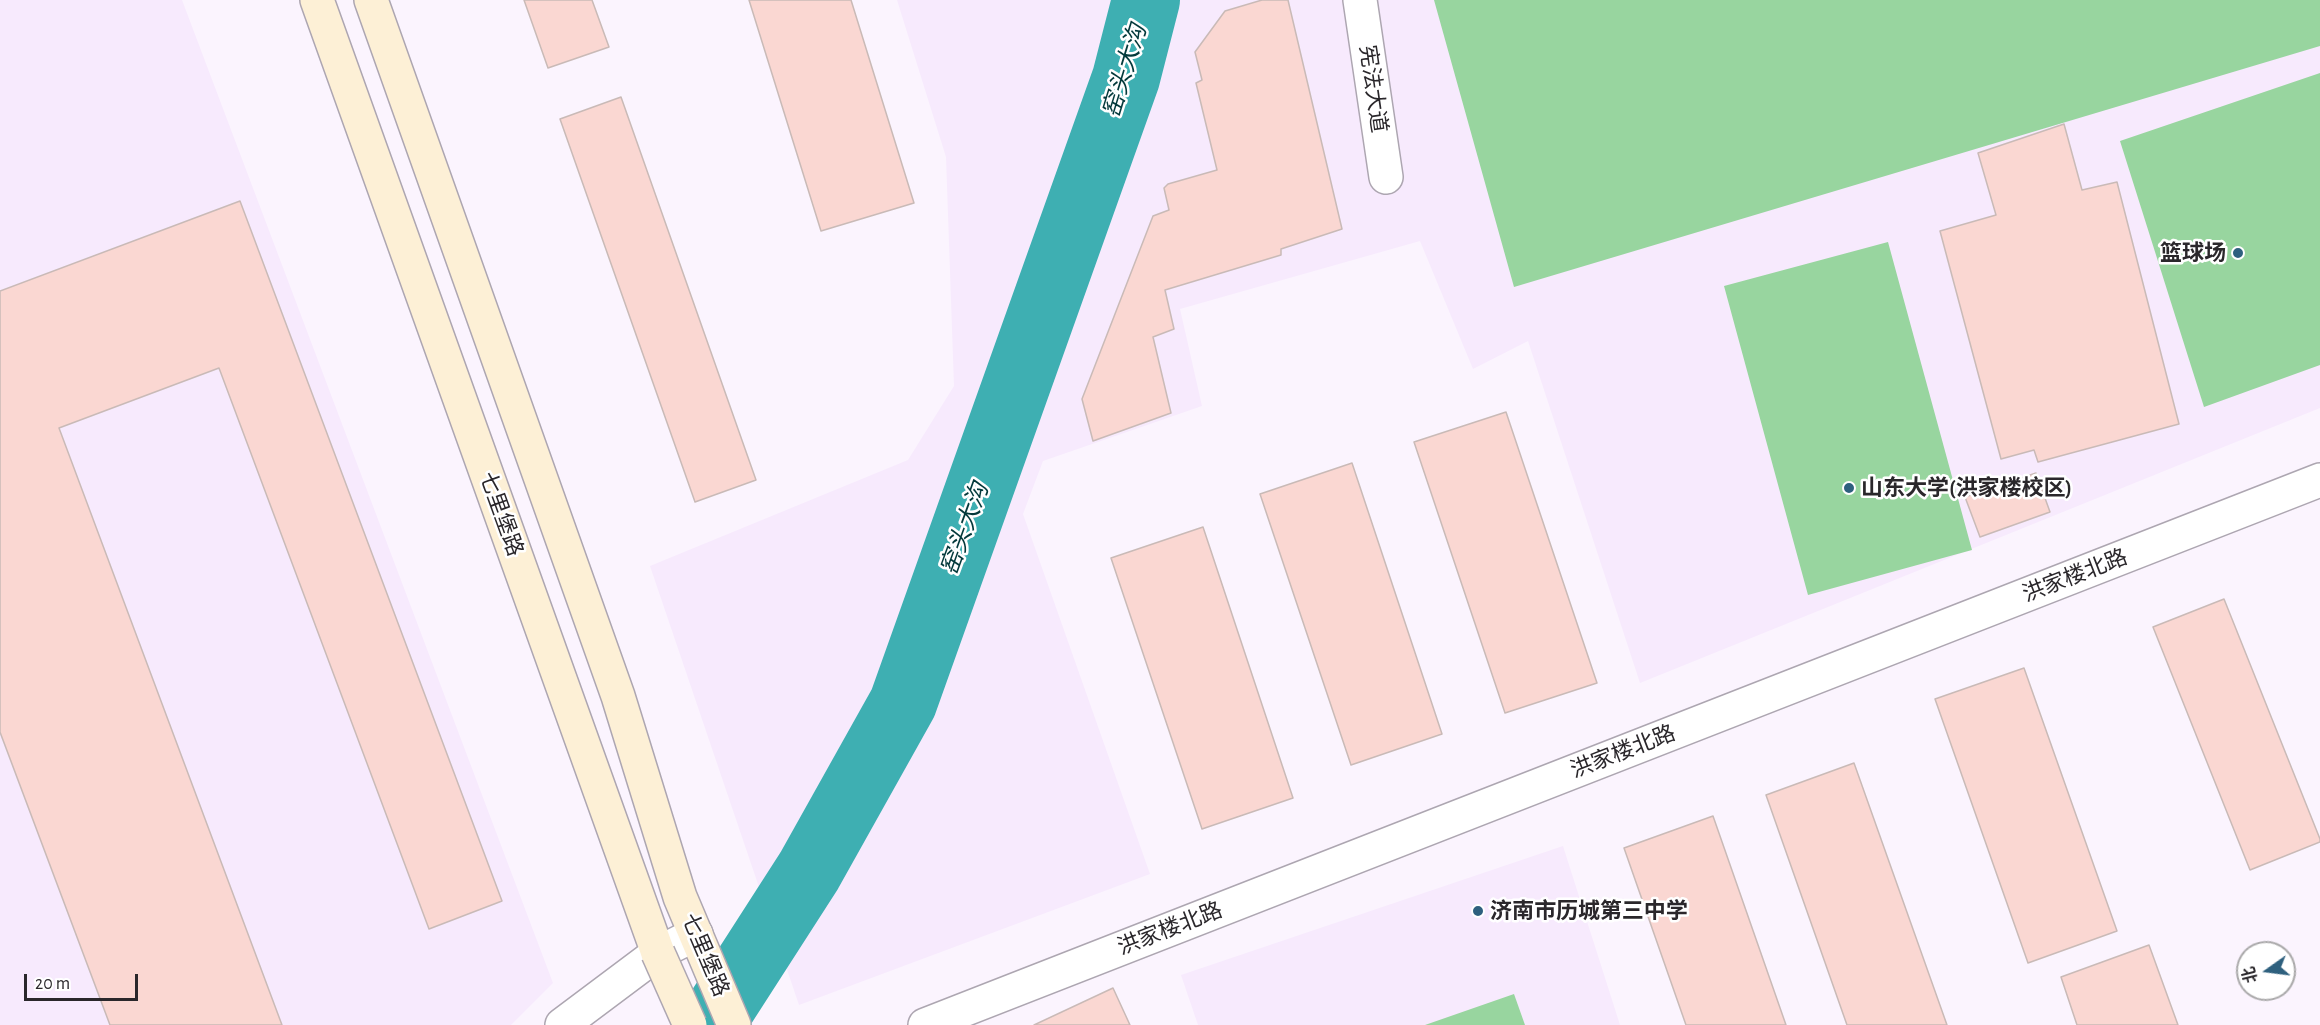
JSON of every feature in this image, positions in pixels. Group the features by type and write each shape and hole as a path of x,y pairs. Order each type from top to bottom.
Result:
{"main road":[{"name":"七里堡路","path":"317,0 658,952 690,1025"},
{"name":"七里堡路","path":"371,0 618,696 680,897 734,1025"}],"street":[{"name":"宪法大道","path":"1360,0 1386,177"},
{"name":"洪家楼北路","path":"925,1025 2320,480"},
{"path":"562,1025 658,952 696,934"}],"shaded area":[{"path":"0,0 182,0 553,983 511,1025 0,1025"},
{"name":"山东大学(洪家楼校区)","path":"897,0 2320,0 2320,408 1640,683 1528,341 1473,369 1420,241 1180,309 1202,406 1043,461 1023,514 1150,874 799,1005 650,566 908,460 954,386 946,157"},
{"name":"济南市历城第三中学","path":"1563,846 1620,1025 1198,1025 1181,975"}],"green space":[{"path":"1434,0 2320,0 2320,46 1514,287"},
{"name":"篮球场","path":"2320,73 2320,365 2204,407 2120,141"},
{"path":"1888,242 1972,550 1808,595 1724,286"},
{"path":"1514,994 1525,1025 1425,1025"}],"building":[{"path":"524,0 592,0 609,47 548,68"},
{"path":"749,0 851,0 914,203 821,231"},
{"path":"1262,0 1288,0 1342,229 1281,249 1281,255 1165,290 1174,329 1153,337 1171,413 1093,441 1082,399 1153,216 1169,210 1164,188 1168,184 1217,170 1196,83 1202,80 1195,52 1225,11"},
{"path":"621,97 756,480 695,502 560,119"},
{"path":"2064,124 2082,190 2117,182 2179,424 2038,462 2034,450 2001,459 1940,231 1996,215 1978,153"},
{"path":"240,201 502,901 429,929 219,368 59,428 282,1025 110,1025 0,732 0,291"},
{"path":"1506,412 1597,683 1505,713 1414,442"},
{"path":"1352,463 1442,734 1351,765 1260,494"},
{"path":"2036,473 2050,512 1980,537 1965,497"},
{"path":"1203,527 1293,798 1202,829 1111,558"},
{"path":"2224,599 2320,839 2320,842 2250,870 2153,627"},
{"path":"2024,668 2117,931 2028,963 1935,699"},
{"path":"1854,763 1947,1025 1847,1025 1766,795"},
{"path":"1713,816 1786,1025 1686,1025 1624,848"},
{"path":"2149,945 2178,1025 2077,1025 2061,977"},
{"path":"1113,988 1130,1025 1034,1025"}],"waterway":[{"name":"窑头大沟","path":"710,1025 809,871 903,703 1126,78 1146,0"}],"place":[{"name":"篮球场","path":"2238,253"},
{"name":"山东大学(洪家楼校区)","path":"1849,488"},
{"name":"济南市历城第三中学","path":"1478,911"}]}
